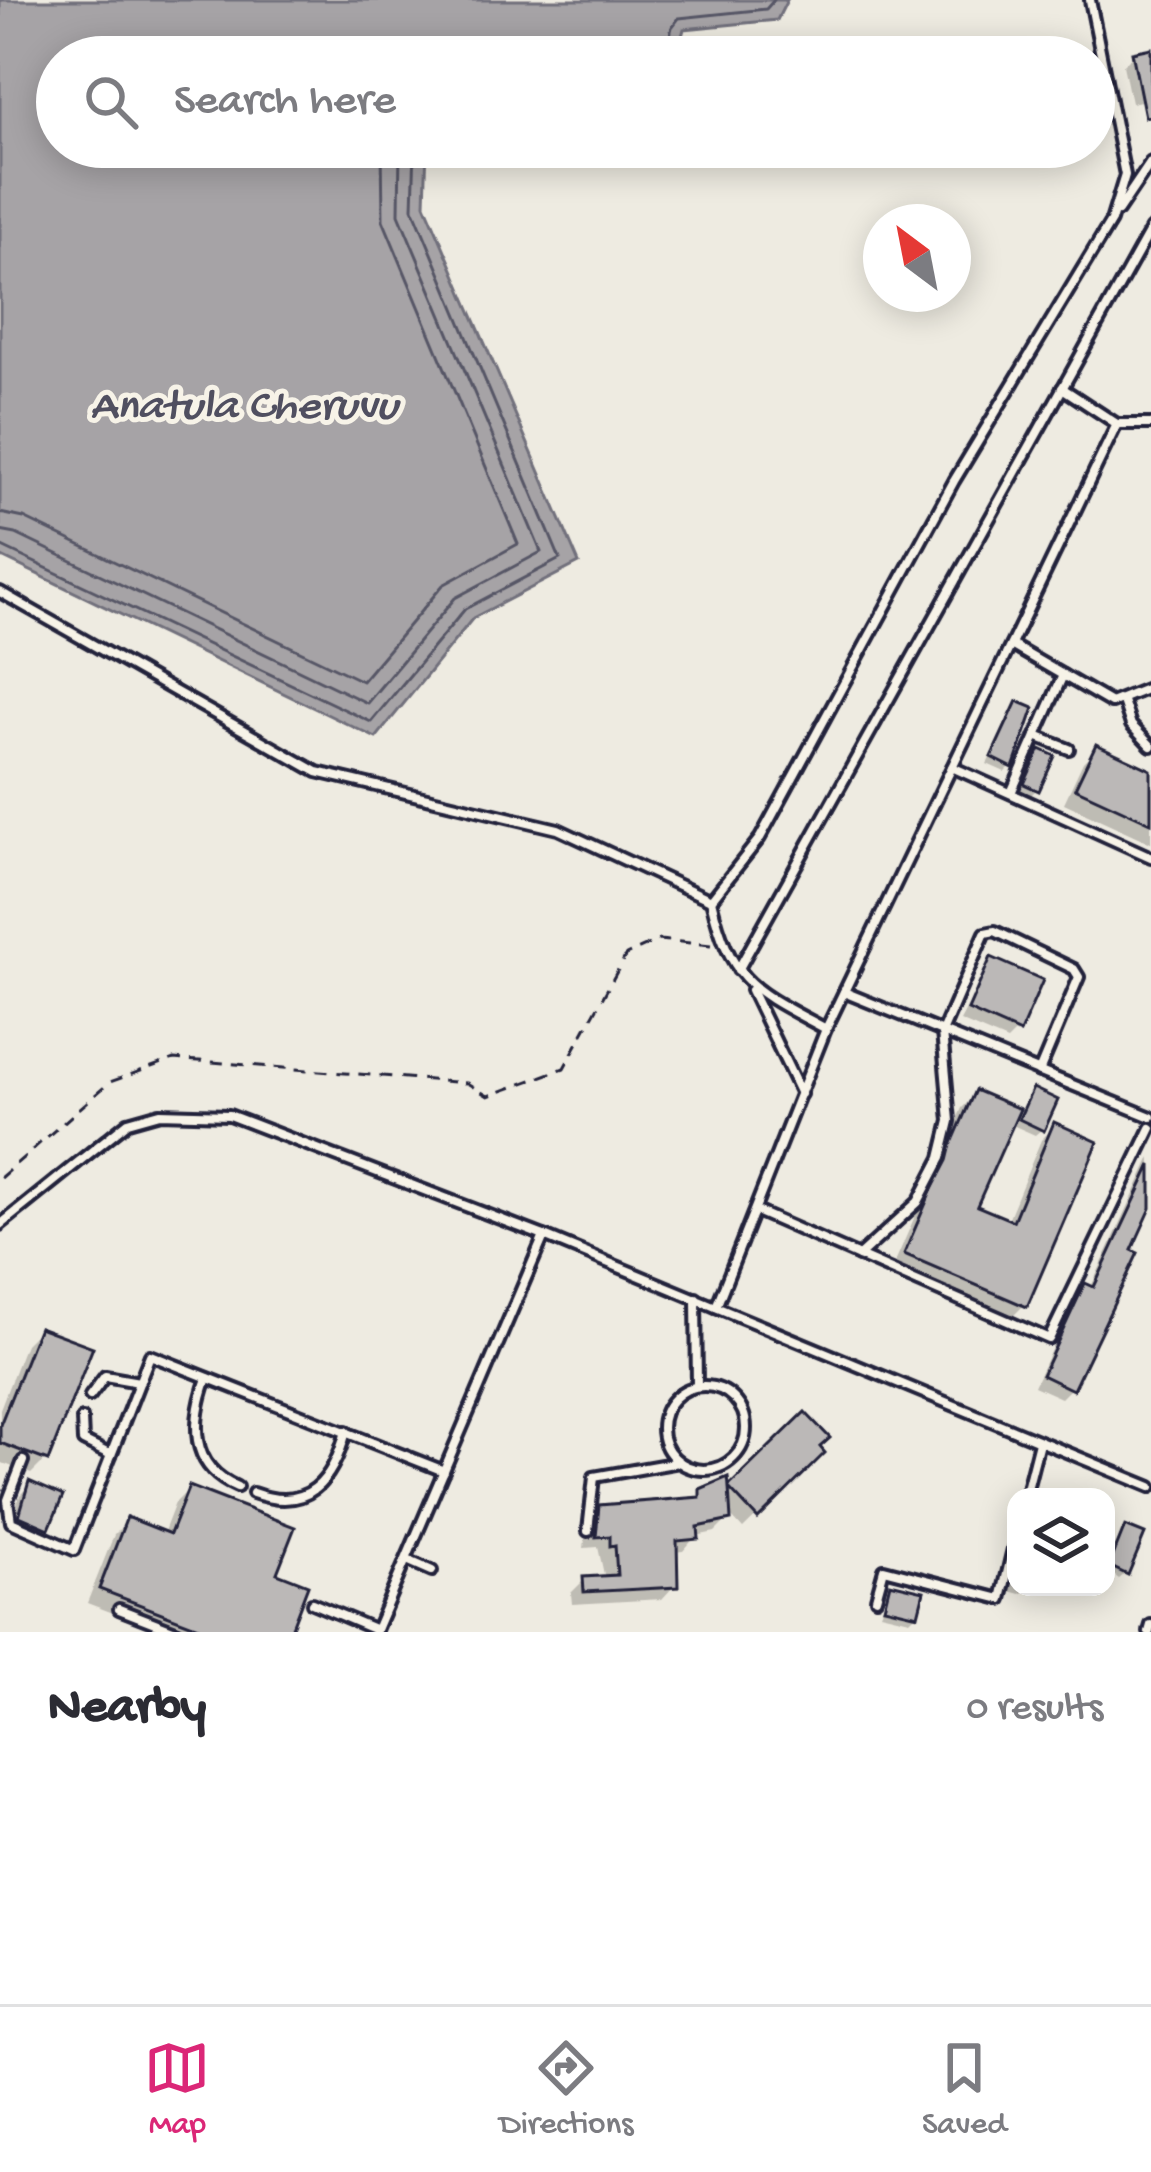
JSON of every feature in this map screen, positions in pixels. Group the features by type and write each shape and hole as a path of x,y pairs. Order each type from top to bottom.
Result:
{"lane":[{"path":"1090,0 1097,36"},
{"path":"1111,221 1125,175 1115,125"},
{"path":"711,899 760,838 954,482 1151,162"},
{"path":"739,970 1151,229"},
{"path":"1062,388 1117,424 1151,424"},
{"path":"716,1306 826,1029 1117,424"},
{"path":"0,592 317,772 558,829 711,899"},
{"path":"1011,645 1111,703 1151,687"},
{"path":"1011,794 1063,675"},
{"path":"1123,701 1132,725 1151,746"},
{"path":"1036,736 1069,749"},
{"path":"952,767 1151,857"},
{"path":"711,899 722,946 751,989 801,1094"},
{"path":"859,1256 918,1202 941,1158 950,1121 942,1032 978,941 994,931 1074,969 1079,977 1039,1072"},
{"path":"751,989 826,1029"},
{"path":"844,992 1151,1118"},
{"path":"0,1225 128,1122 160,1113 229,1115 544,1236 1151,1487"},
{"path":"756,1211 1048,1339 1151,1128"},
{"path":"312,1603 375,1631 544,1236"},
{"path":"697,1298 698,1386"},
{"path":"23,1461 8,1500 11,1522 74,1550 150,1355 444,1471"},
{"path":"90,1396 105,1376 139,1382"},
{"path":"208,1378 194,1422 197,1446 208,1467 237,1487"},
{"path":"588,1531 594,1477 680,1462 707,1469 721,1466 745,1435 745,1422 734,1398 698,1386 673,1400 662,1426 670,1452 680,1462"},
{"path":"82,1419 83,1441 111,1455"},
{"path":"253,1493 276,1502 299,1501 314,1491 337,1464 346,1431"},
{"path":"1027,1488 1039,1442"},
{"path":"407,1560 432,1571"},
{"path":"876,1598 884,1569 1001,1599 1007,1574"},
{"path":"119,1609 178,1632"}],"path":[{"path":"0,1178 110,1082 174,1059 467,1083 488,1096 564,1068 626,955 659,940 722,946"}],"water":[{"name":"Anatula Cheruvu","path":"0,0 787,0 777,20 684,29 682,36 36,36 36,168 426,168 425,204 579,563 473,618 376,738 0,556"}],"building":[{"path":"1151,48 1151,116 1145,117 1132,52"},
{"path":"1017,701 1034,708 1013,768 991,757"},
{"path":"1096,744 1151,770 1151,823 1075,788"},
{"path":"1040,749 1055,756 1039,791 1024,784"},
{"path":"991,957 1043,980 1020,1033 968,1010"},
{"path":"1033,1088 1058,1100 1044,1131 1019,1119"},
{"path":"975,1090 1020,1109 977,1206 1013,1221 1054,1122 1098,1142 1027,1307 904,1254"},
{"path":"1151,1165 1151,1208 1132,1250 1138,1253 1073,1390 1042,1375 1085,1283 1094,1287"},
{"path":"39,1327 93,1347 48,1461 0,1443 0,1425"},
{"path":"805,1412 830,1438 820,1447 825,1453 758,1519 729,1488 731,1520 698,1527 699,1539 677,1541 678,1587 584,1592 583,1577 617,1575 615,1545 610,1546 610,1536 596,1537 599,1505 700,1497 700,1489 728,1477 729,1486"},
{"path":"29,1481 63,1496 49,1529 19,1516"},
{"path":"189,1486 295,1527 277,1573 308,1585 290,1632 211,1632 99,1589 127,1517 170,1534"},
{"path":"1125,1526 1145,1534 1128,1575 1115,1569 1115,1551"},
{"path":"890,1583 924,1591 918,1615 884,1607"}]}
